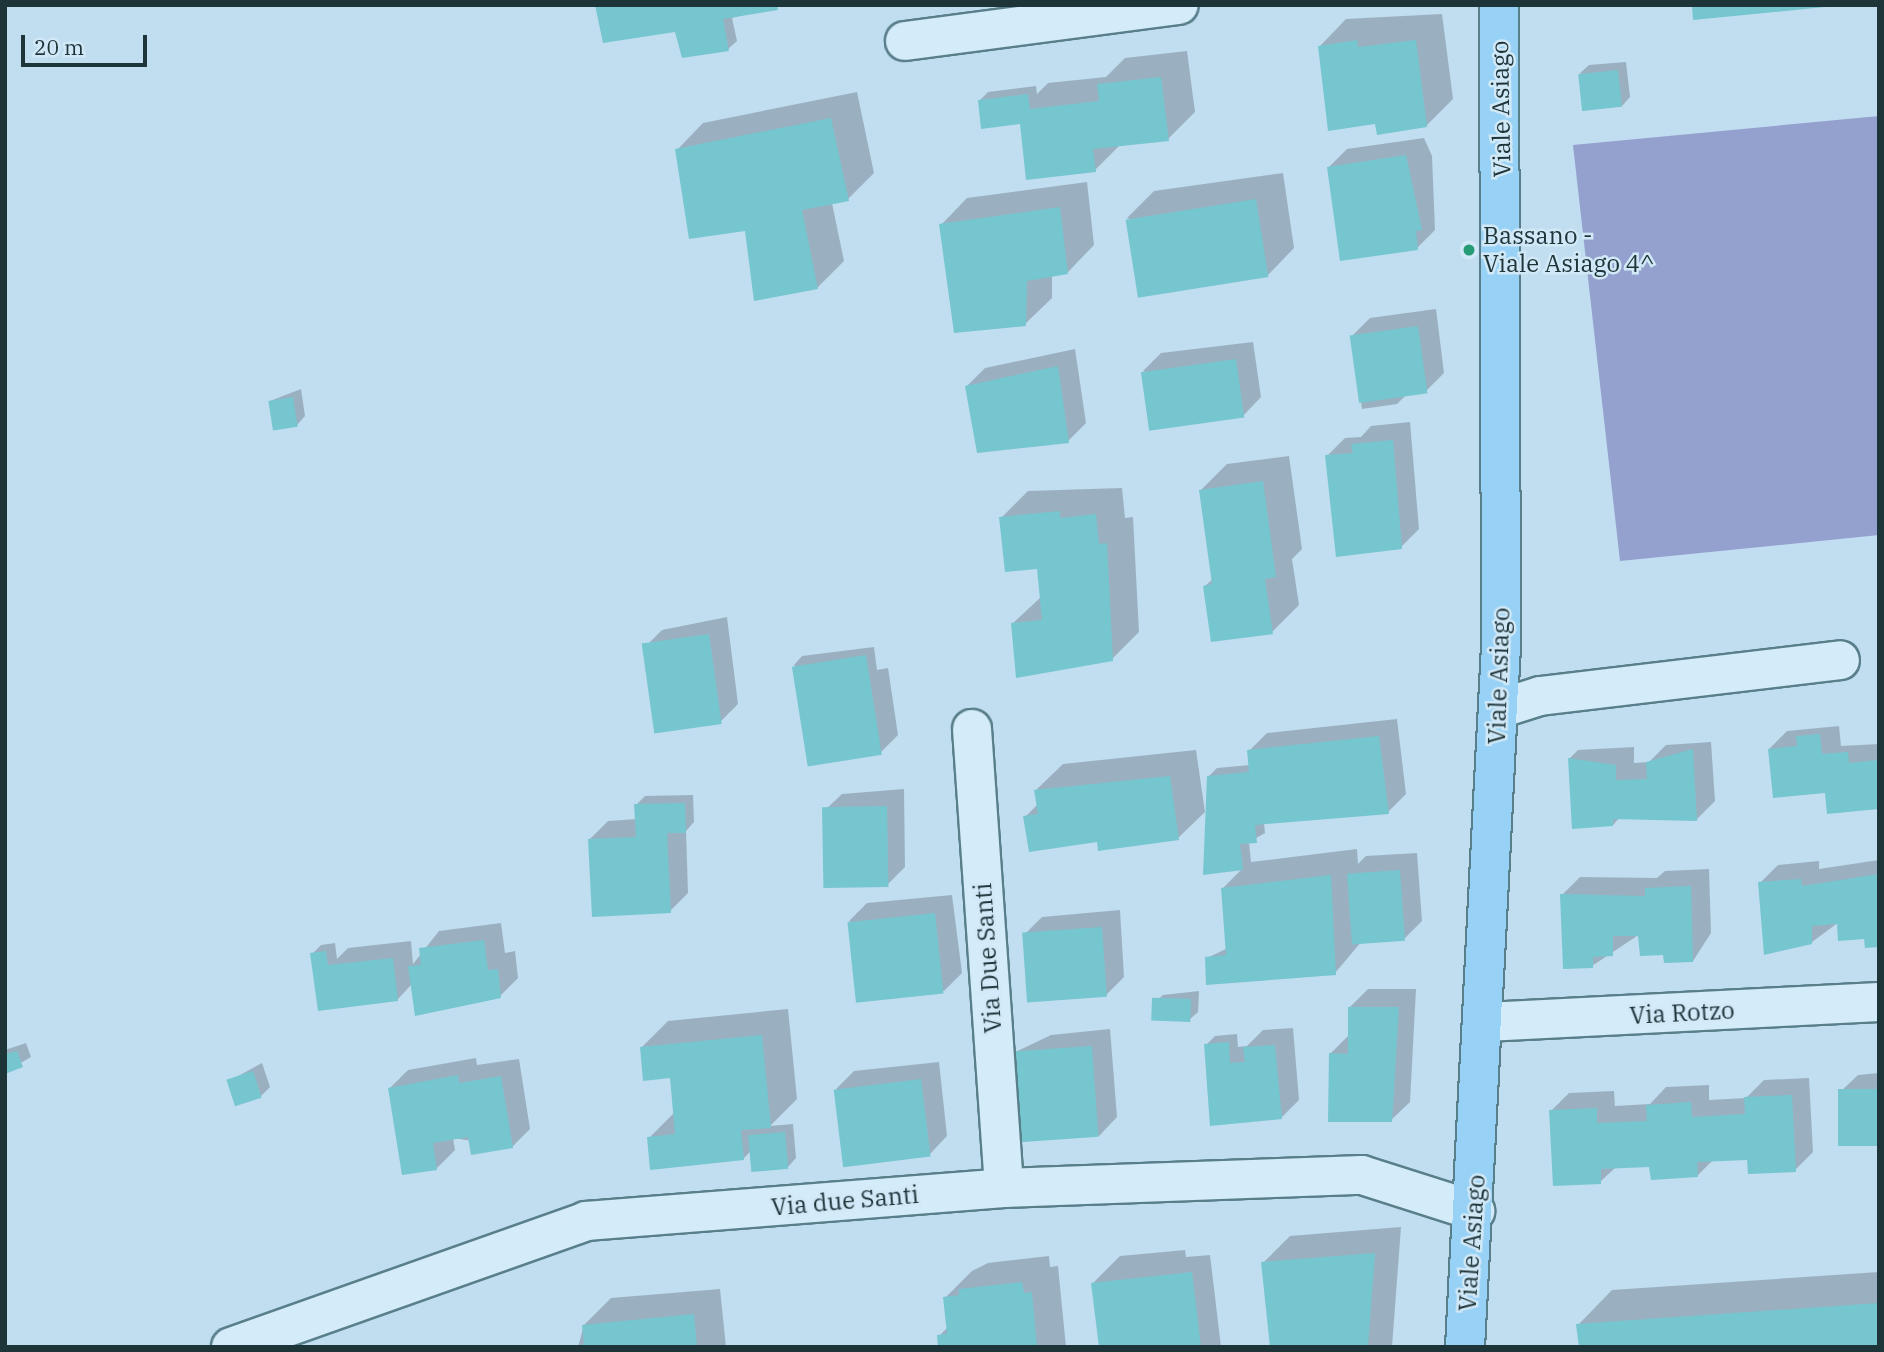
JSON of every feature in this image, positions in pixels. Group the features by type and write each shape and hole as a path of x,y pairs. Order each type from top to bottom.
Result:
{"main road":[{"name":"Viale Asiago","path":"1465,1347 1475,1210 1499,709 1505,277 1499,5"}],"street":[{"path":"905,41 1179,5"},
{"path":"1499,709 1540,696 1840,660"},
{"name":"Via Due Santi","path":"972,729 1004,1188"},
{"name":"Via Rotzo","path":"1485,1022 1879,1002"},
{"name":"Via due Santi","path":"231,1347 586,1222 1004,1188 1362,1175 1475,1210"}],"shaded area":[{"path":"1879,116 1879,535 1620,561 1573,145"}],"building":[{"path":"595,5 777,5 778,10 723,19 729,51 682,58 675,32 603,43"},
{"path":"1692,5 1825,5 1825,7 1693,20"},
{"path":"1357,40 1358,47 1416,40 1427,127 1377,135 1375,124 1328,131 1318,46"},
{"path":"1618,70 1622,107 1582,111 1578,74"},
{"path":"1161,77 1169,141 1093,149 1096,172 1026,180 1020,124 981,129 978,100 1028,94 1030,109 1099,101 1097,84"},
{"path":"831,118 849,201 802,210 818,289 754,301 745,231 689,239 675,149"},
{"path":"1406,155 1422,230 1416,231 1418,250 1340,261 1327,167"},
{"path":"1256,199 1268,277 1138,298 1126,220"},
{"path":"1060,207 1068,274 1027,281 1026,326 954,333 939,224"},
{"path":"1418,326 1427,393 1359,403 1350,336"},
{"path":"1236,359 1244,417 1149,431 1141,372"},
{"path":"1058,366 1069,443 977,453 965,386"},
{"path":"293,397 298,427 273,431 268,401"},
{"path":"1393,440 1402,549 1336,557 1325,455 1353,453 1351,444"},
{"path":"1263,481 1276,577 1265,579 1273,634 1211,642 1203,586 1212,584 1199,490"},
{"path":"1060,511 1060,518 1096,514 1099,544 1107,543 1113,661 1016,678 1011,623 1042,620 1037,569 1005,572 999,517"},
{"path":"709,634 722,724 654,734 642,643"},
{"path":"866,655 882,755 808,766 792,667"},
{"path":"1820,734 1822,754 1848,752 1849,763 1877,760 1879,809 1827,814 1825,793 1773,798 1768,749 1797,746 1796,736"},
{"path":"1379,736 1389,814 1255,825 1257,843 1240,844 1243,870 1203,875 1207,776 1249,772 1247,750"},
{"path":"1693,749 1697,821 1613,819 1613,826 1572,829 1568,758 1616,765 1616,780 1647,779 1646,762"},
{"path":"1170,776 1179,840 1098,851 1097,842 1029,852 1023,816 1038,814 1034,790"},
{"path":"685,803 686,833 667,833 671,913 592,917 588,839 636,837 634,804"},
{"path":"887,806 888,887 823,888 822,807"},
{"path":"1400,870 1405,941 1352,945 1347,874"},
{"path":"1879,874 1879,947 1865,948 1864,939 1838,941 1837,924 1812,926 1812,944 1764,955 1758,882 1801,879 1802,886"},
{"path":"1331,875 1336,975 1206,985 1205,957 1226,955 1221,888"},
{"path":"1691,886 1693,962 1664,963 1663,955 1640,956 1638,936 1613,936 1613,956 1593,957 1593,968 1563,969 1560,894 1645,896 1645,888"},
{"path":"935,913 943,994 856,1003 847,922"},
{"path":"1102,927 1107,997 1027,1002 1022,933"},
{"path":"484,940 488,970 498,969 501,998 415,1016 408,966 421,965 419,948"},
{"path":"326,951 328,965 393,958 398,1001 318,1011 310,953"},
{"path":"1152,998 1191,999 1190,1022 1151,1021"},
{"path":"1348,1007 1399,1007 1392,1122 1328,1122 1329,1053 1348,1054"},
{"path":"762,1035 771,1128 741,1130 744,1160 650,1170 647,1137 675,1134 670,1078 643,1081 640,1047"},
{"path":"1229,1042 1230,1063 1245,1062 1243,1047 1275,1045 1282,1119 1210,1126 1204,1044"},
{"path":"1092,1046 1098,1137 1011,1143 1004,1052"},
{"path":"17,1051 23,1067 5,1074 5,1054"},
{"path":"253,1071 262,1098 235,1106 226,1080"},
{"path":"458,1075 459,1083 501,1076 513,1148 471,1155 468,1137 433,1143 437,1170 402,1175 388,1088"},
{"path":"921,1079 931,1156 843,1167 834,1090"},
{"path":"1838,1089 1879,1089 1879,1146 1838,1146"},
{"path":"1792,1095 1796,1172 1748,1174 1747,1160 1697,1162 1698,1177 1651,1180 1649,1167 1601,1169 1601,1184 1553,1186 1549,1110 1597,1108 1597,1123 1647,1121 1646,1105 1691,1102 1692,1117 1745,1114 1744,1097"},
{"path":"785,1132 788,1169 751,1172 748,1135"},
{"path":"1375,1253 1368,1347 1270,1347 1261,1262"},
{"path":"1192,1272 1201,1347 1099,1347 1091,1283"},
{"path":"1022,1282 1024,1293 1032,1292 1037,1347 938,1347 937,1335 947,1334 943,1297 959,1295 959,1289"},
{"path":"1879,1303 1879,1347 1579,1347 1576,1324"},
{"path":"694,1314 697,1347 576,1347 584,1344 582,1325"}],"place":[{"name":"Bassano - Viale Asiago 4^","path":"1469,250"}]}
